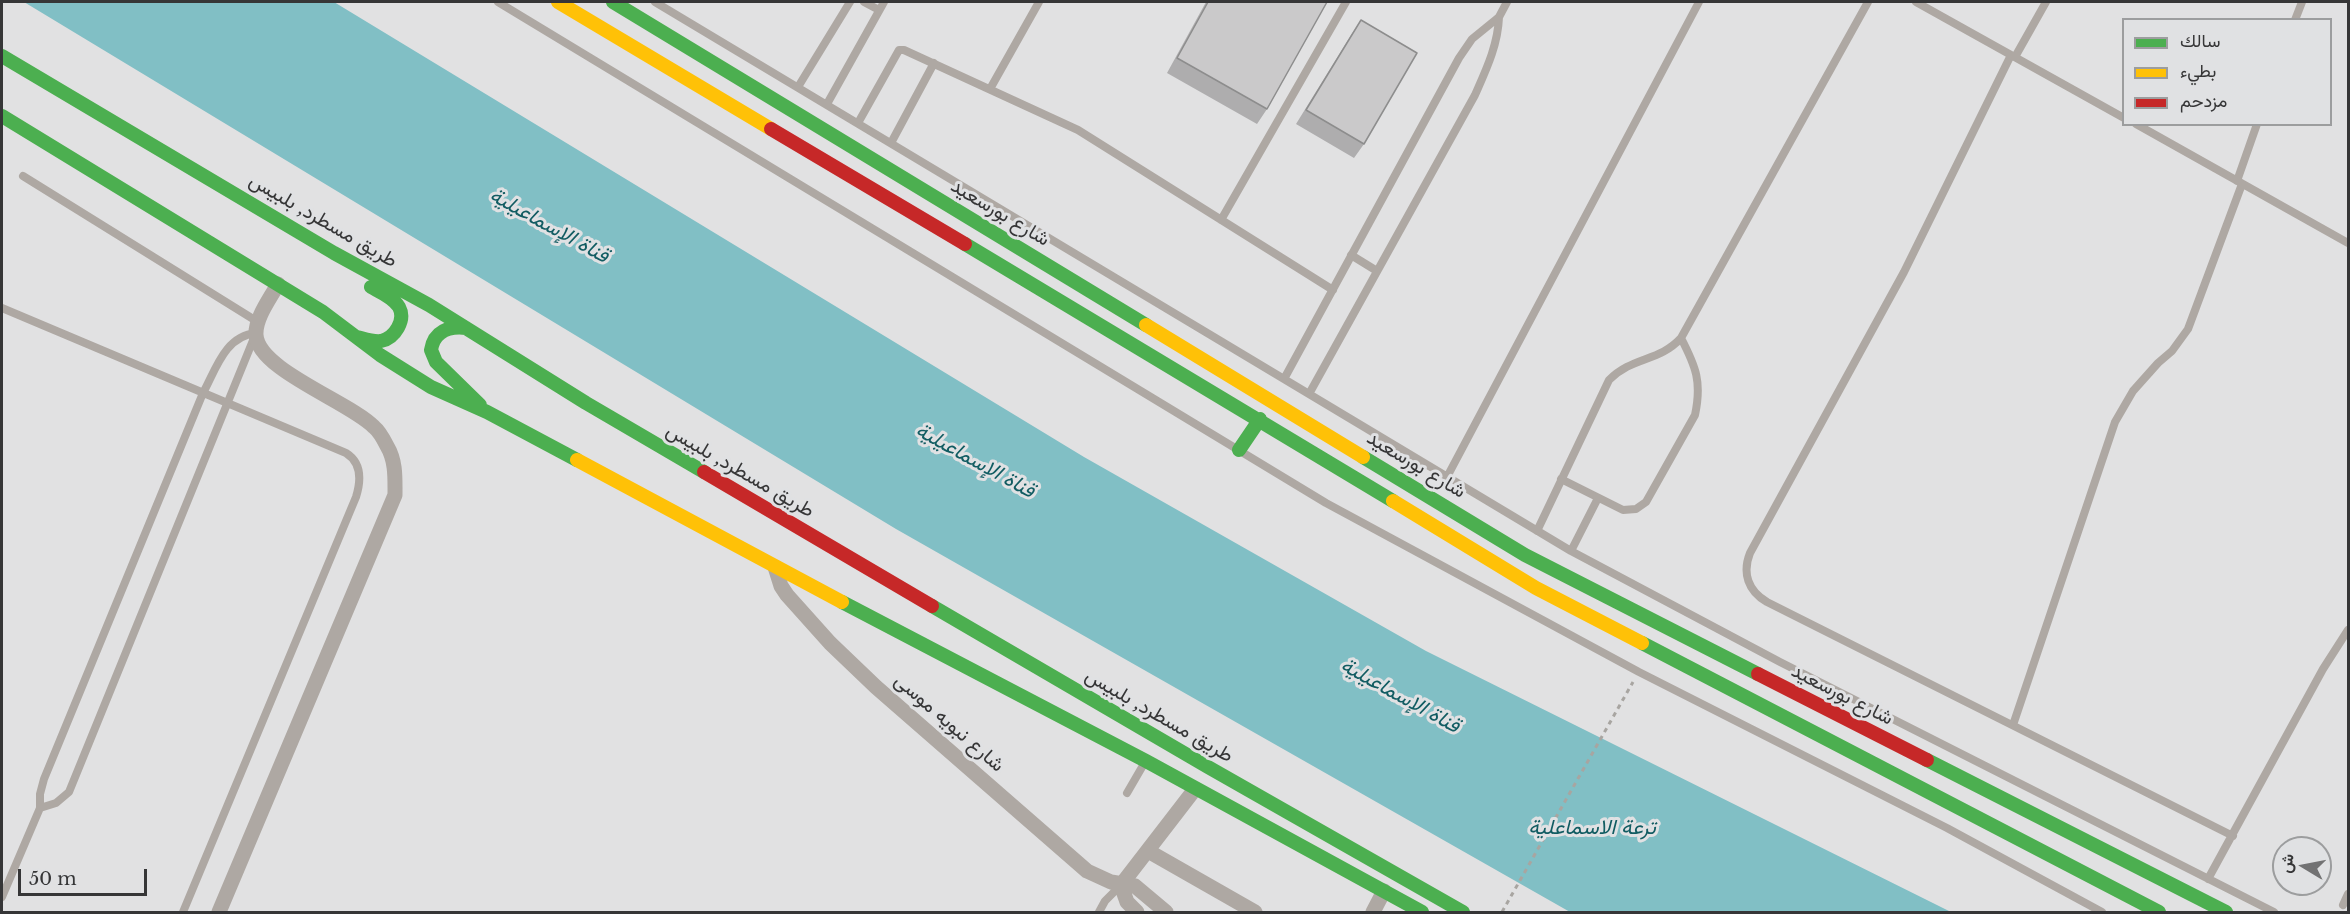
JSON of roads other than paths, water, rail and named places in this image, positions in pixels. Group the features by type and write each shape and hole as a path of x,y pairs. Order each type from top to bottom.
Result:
{"main road":[{"path":"558,2 1260,419 1480,555 1593,620 2159,912"},
{"name":"شارع بورسعيد","path":"613,2 1526,555 2226,912"},
{"name":"طريق مسطرد, بلبيس","path":"2,56 334,252 389,282 596,409 1177,749 1462,912"},
{"path":"2,116 342,324 422,382 561,450 775,567 1146,761 1422,912"},
{"path":"334,252 358,278 394,301 400,308 399,327 385,340 376,341 357,337"},
{"path":"466,328 454,326 445,328 438,334 433,342 434,360 487,412"},
{"path":"1239,450 1260,419"}],"street":[{"path":"219,912 395,495 395,470 388,446 374,426 270,361 257,342 257,328 278,284"},
{"name":"شارع نبويه موسى","path":"775,567 781,586 787,595 830,643 876,687 1087,871 1098,878 1121,885 1135,886 1166,912"},
{"path":"1137,912 1127,902 1121,885 1195,789"},
{"path":"1148,851 1255,912"},
{"path":"1373,912 1384,891"}],"lane":[{"path":"498,2 1326,503 1639,672 1937,823 2102,912"},
{"path":"655,2 1571,551 1780,662 2274,912"},
{"path":"798,87 850,2"},
{"path":"864,2 879,10"},
{"path":"827,104 884,2"},
{"path":"990,89 1039,2"},
{"path":"1221,220 1346,2"},
{"path":"1284,379 1459,58 1472,39 1499,17 1507,2"},
{"path":"1447,477 1699,2"},
{"path":"1537,531 1609,380 1631,363 1667,351 1681,338 1868,2"},
{"path":"1916,2 2122,117"},
{"path":"2046,2 2013,56 1904,272 1750,553 1746,569 1749,585 1760,598 2233,836"},
{"path":"2296,18 2302,2"},
{"path":"1309,394 1475,95 1493,51 1499,17"},
{"path":"858,123 899,50 904,50 1078,130 1332,290"},
{"path":"891,143 934,63"},
{"path":"2140,126 2349,243"},
{"path":"2013,725 2115,422 2133,391 2172,351 2188,329 2256,126"},
{"path":"22,176 257,328"},
{"path":"1351,255 1377,271"},
{"path":"2,308 346,453 358,465 359,483 356,497 183,912"},
{"path":"2,897 40,808 42,786 203,393 227,348 240,337 257,328"},
{"path":"40,808 56,803 69,792 257,328"},
{"path":"1561,479 1623,510 1642,507 1650,497 1695,415 1699,390 1698,377 1695,364 1681,338"},
{"path":"1571,551 1598,498"},
{"path":"2208,879 2324,669 2349,630"},
{"path":"1127,793 1146,761"},
{"path":"1099,912 1121,885"},
{"path":"2343,905 2349,894"}],"water":[{"name":"ترعة الاسماعلية","path":"24,2 334,2 1084,457 1426,651 1951,912 1570,912 896,529"}],"water label":[{"name":"قناة الإسماعيلية","path":"549,226"},
{"name":"قناة الإسماعيلية","path":"975,461"},
{"name":"قناة الإسماعيلية","path":"1400,696"}]}
